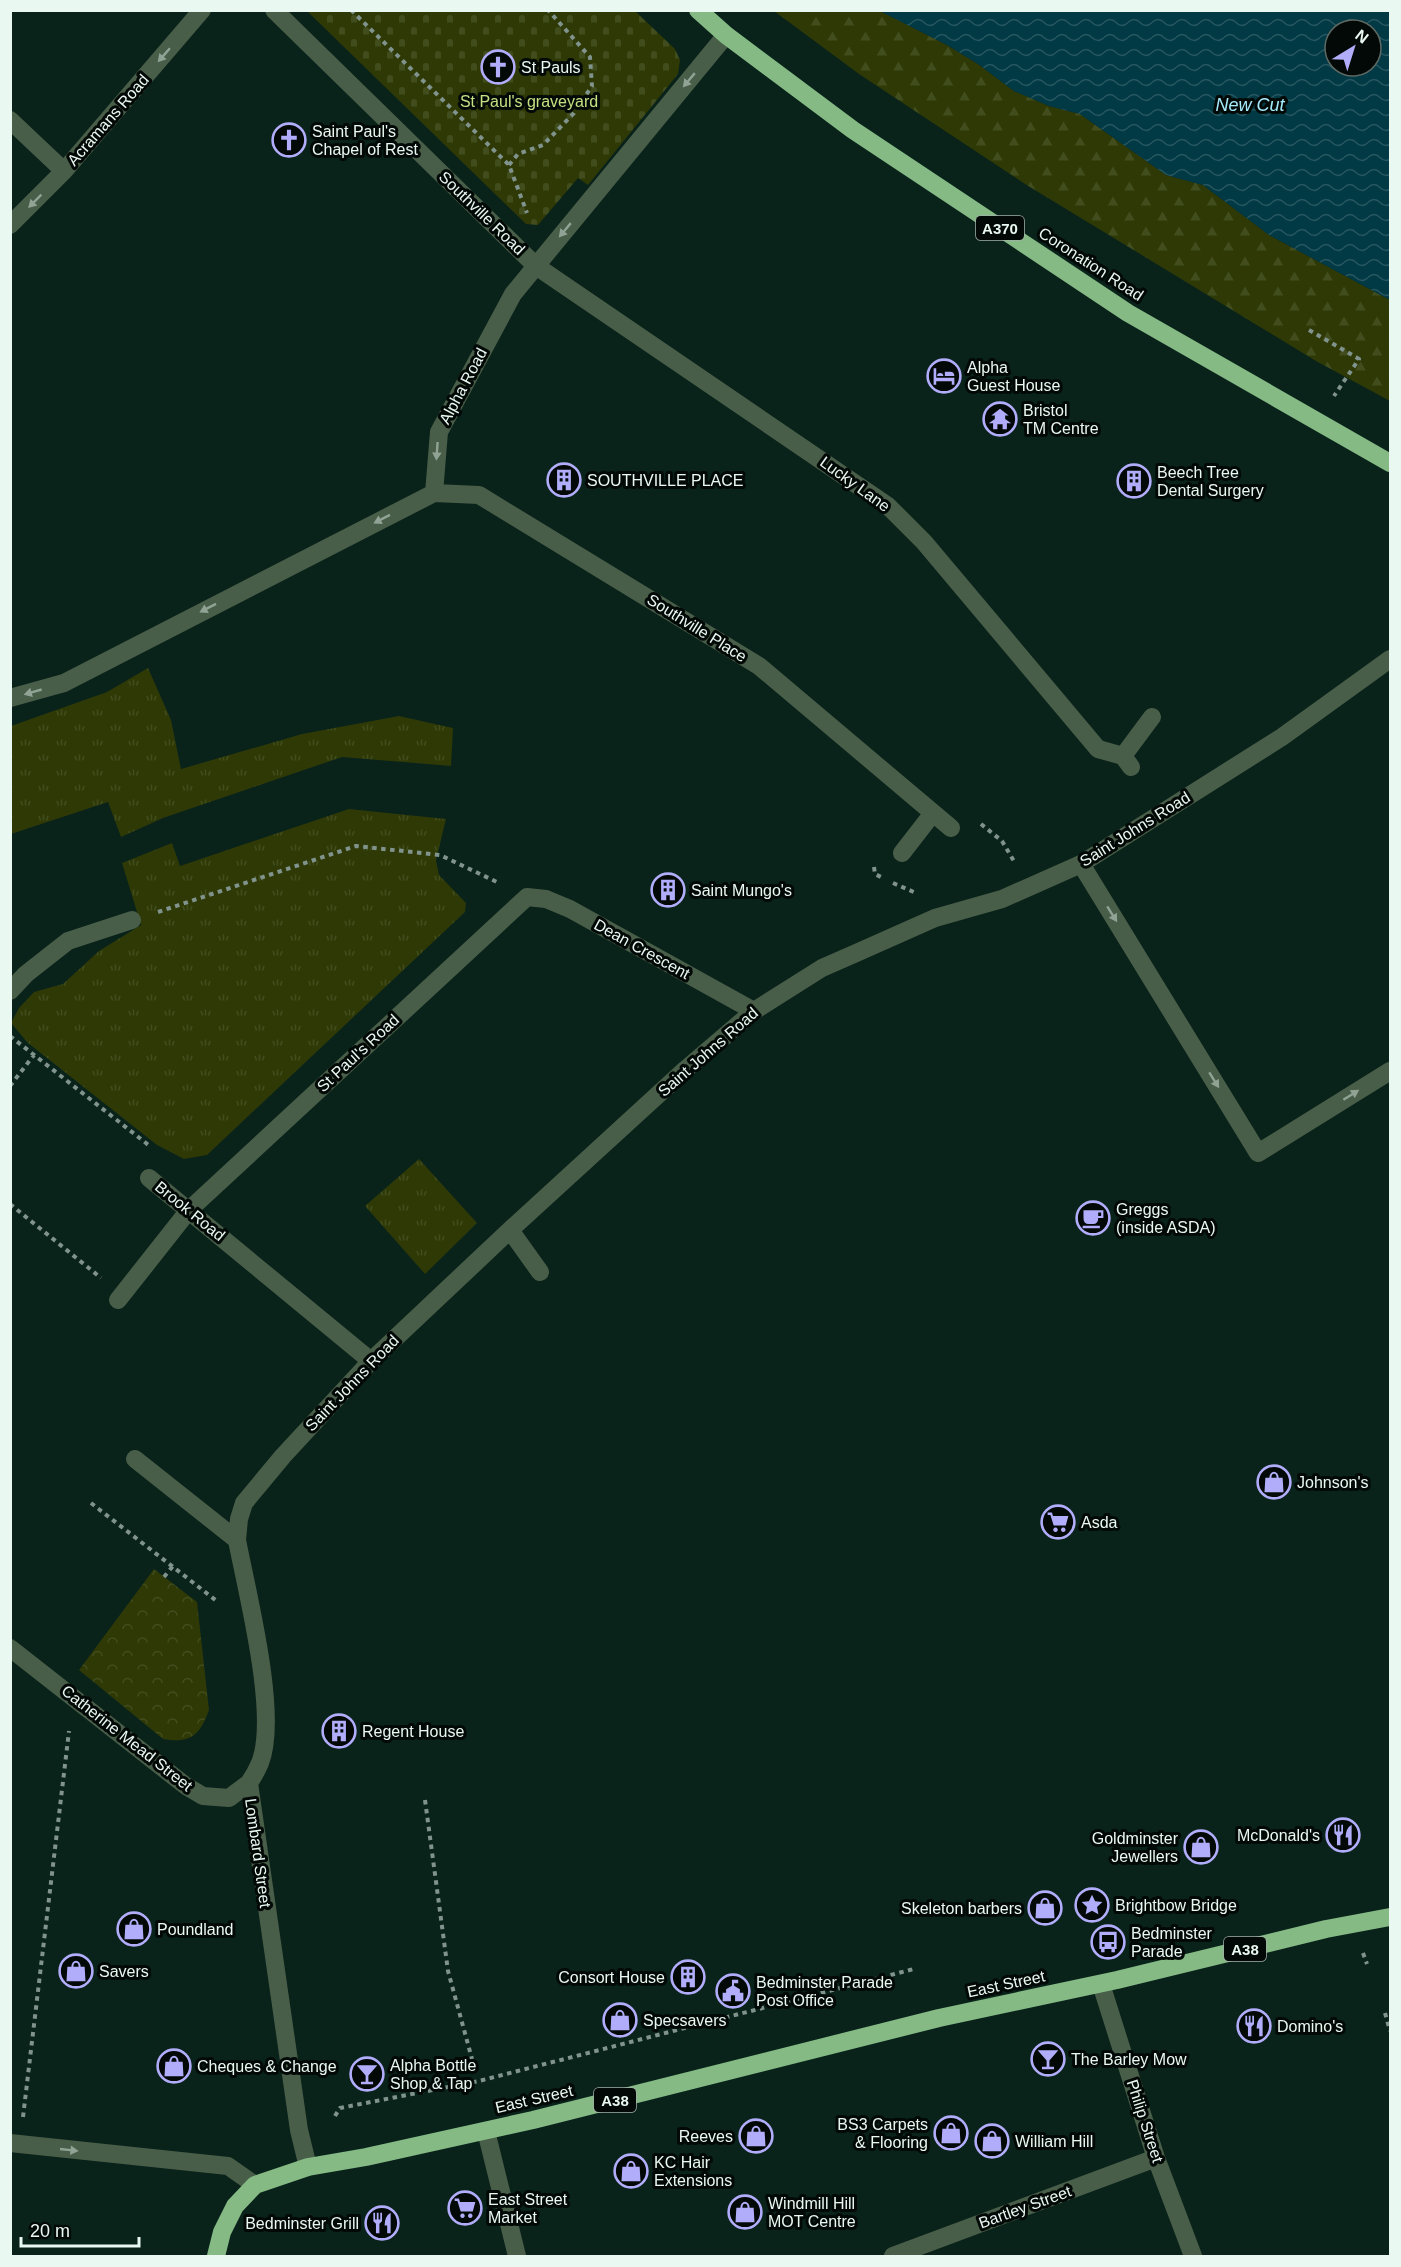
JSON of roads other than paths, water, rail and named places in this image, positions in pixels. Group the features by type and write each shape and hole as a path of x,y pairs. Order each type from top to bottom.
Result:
{"highway":[{"name":"Coronation Road","path":"698,10 726,35 853,130 1128,313 1385,460"},
{"path":"1385,460 1390,474"},
{"name":"A38","path":"1101,1984 1326,1929 1390,1917"},
{"name":"East Street","path":"255,2185 308,2168 486,2131 939,2018 1101,1984"},
{"name":"A38","path":"216,2256 222,2232 235,2206 255,2185"}],"street":[{"name":"Acramans Road","path":"10,225 64,171 202,10"},
{"name":"Southville Road","path":"274,10 536,266"},
{"name":"Alpha Road","path":"434,493 439,432 460,389 513,294 726,35"},
{"path":"10,120 64,171"},
{"name":"Lucky Lane","path":"536,266 888,506 924,542 1098,749 1127,762 1152,717"},
{"path":"10,699 64,683 434,493"},
{"name":"Southville Place","path":"434,493 479,495 759,666 951,828"},
{"name":"Saint Johns Road","path":"237,1540 239,1519 244,1503 283,1456 371,1361 686,1069 754,1011 822,969 854,954 935,918 1002,899 1081,864 1282,737 1390,659"},
{"path":"902,853 933,813"},
{"path":"1081,864 1258,1153 1390,1071"},
{"name":"Dean Crescent","path":"527,897 546,899 570,909 754,1011"},
{"name":"St Paul's Road","path":"120,1298 189,1210 527,897"},
{"path":"10,991 26,974 68,941 132,920"},
{"name":"Brook Road","path":"149,1178 371,1361"},
{"path":"510,1230 540,1272"},
{"path":"135,1459 237,1540"},
{"name":"Lombard Street","path":"237,1540 265,1692 265,1738 261,1762 249,1783 299,2130 308,2168"},
{"name":"Catherine Mead Street","path":"10,1648 186,1786 203,1796 229,1798 249,1783"},
{"name":"Philip Street","path":"1101,1984 1156,2158 1193,2256"},
{"path":"486,2131 517,2256"},
{"path":"15,2144 228,2166 255,2185"},
{"name":"Bartley Street","path":"893,2256 1156,2158"}],"water":[{"name":"New Cut","path":"880,11 1390,11 1390,300 1269,235 1203,185 1166,175 1080,114 1049,106 1014,91 978,64 947,45"}],"place":[{"name":"St Pauls","path":"498,67"},
{"name":"Saint Paul's Chapel of Rest","path":"289,140"},
{"name":"Alpha Guest House","path":"944,376"},
{"name":"Bristol TM Centre","path":"1000,419"},
{"name":"SOUTHVILLE PLACE","path":"564,480"},
{"name":"Beech Tree Dental Surgery","path":"1134,481"},
{"name":"Saint Mungo's","path":"668,890"},
{"name":"Greggs (inside ASDA)","path":"1093,1218"},
{"name":"Johnson's","path":"1274,1482"},
{"name":"Asda","path":"1058,1522"},
{"name":"Regent House","path":"339,1731"},
{"name":"McDonald's","path":"1343,1835"},
{"name":"Goldminster Jewellers","path":"1201,1847"},
{"name":"Brightbow Bridge","path":"1092,1905"},
{"name":"Skeleton barbers","path":"1045,1908"},
{"name":"Poundland","path":"134,1929"},
{"name":"Bedminster Parade","path":"1108,1942"},
{"name":"Savers","path":"76,1971"},
{"name":"Consort House","path":"688,1977"},
{"name":"Bedminster Parade Post Office","path":"733,1991"},
{"name":"Specsavers","path":"620,2020"},
{"name":"Domino's","path":"1254,2026"},
{"name":"The Barley Mow","path":"1048,2059"},
{"name":"Cheques & Change","path":"174,2066"},
{"name":"Alpha Bottle Shop & Tap","path":"367,2074"},
{"name":"BS3 Carpets & Flooring","path":"951,2133"},
{"name":"Reeves","path":"756,2136"},
{"name":"William Hill","path":"992,2141"},
{"name":"KC Hair Extensions","path":"631,2171"},
{"name":"East Street Market","path":"465,2208"},
{"name":"Windmill Hill MOT Centre","path":"745,2212"},
{"name":"Bedminster Grill","path":"382,2223"}],"park label":[{"name":"St Paul's graveyard","path":"529,101"}]}
